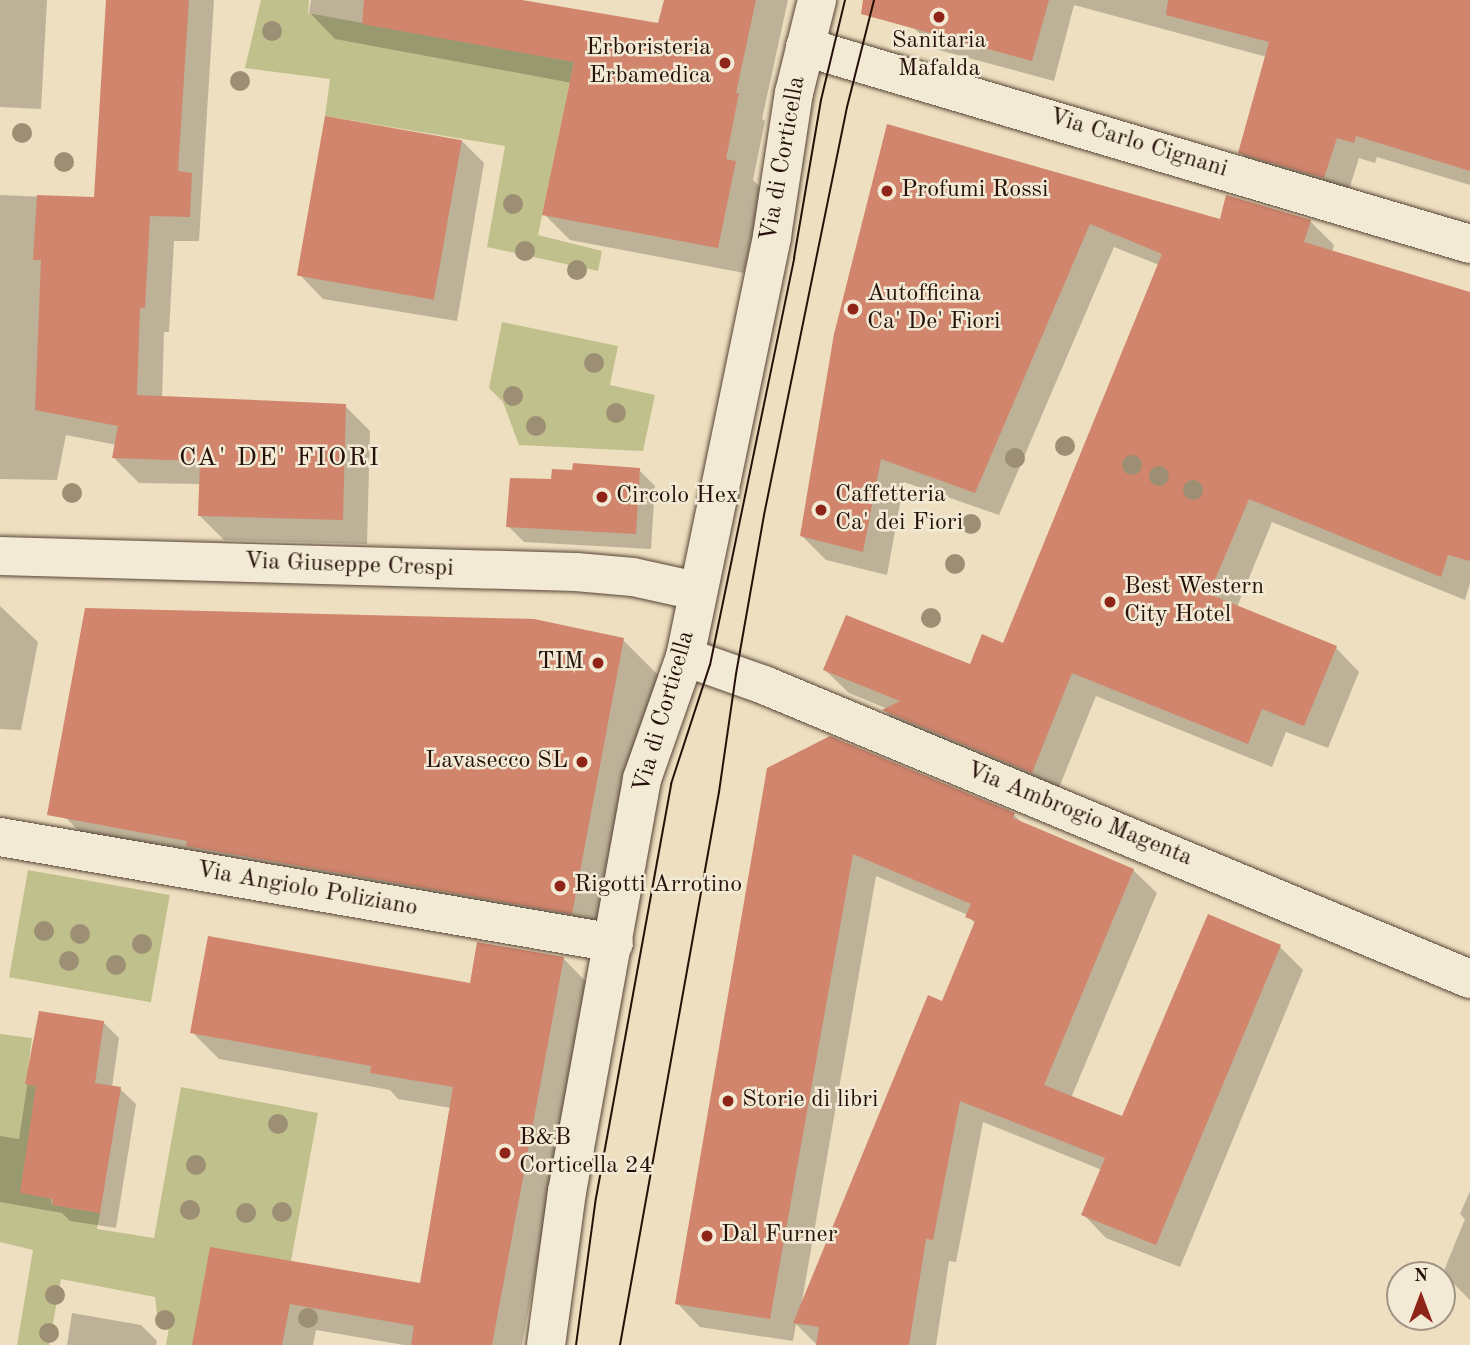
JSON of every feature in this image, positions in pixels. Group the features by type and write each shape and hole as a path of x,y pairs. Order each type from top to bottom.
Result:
{"street":[{"name":"Via di Corticella","path":"546,1345 567,1192 642,779 685,657 696,592 770,244 794,93 817,0"},
{"name":"Via Carlo Cignani","path":"804,47 1470,244"},
{"name":"Via Giuseppe Crespi","path":"0,556 576,572 633,578 696,592"},
{"name":"Via Ambrogio Magenta","path":"685,657 764,685 1470,979"},
{"name":"Via Angiolo Poliziano","path":"0,837 614,943"}],"green space":[{"path":"261,0 309,0 308,13 574,62 538,235 602,251 598,271 487,247 505,146 325,116 330,79 245,68"},
{"path":"502,322 618,346 610,385 655,395 643,451 519,445 503,402 489,388"},
{"path":"28,870 170,895 151,1002 9,977"},
{"path":"0,1034 32,1038 26,1084 36,1086 52,1205 100,1213 97,1229 154,1238 181,1087 318,1113 291,1261 210,1248 193,1345 166,1345 169,1327 157,1314 155,1297 61,1279 49,1345 17,1345 33,1250 0,1242"}],"building":[{"path":"106,0 189,0 178,171 192,173 190,217 150,216 145,308 140,308 137,395 346,404 343,520 198,516 200,461 112,458 118,426 35,410 41,260 33,260 37,195 94,197"},
{"path":"364,0 522,0 658,23 664,0 756,0 736,93 739,93 726,159 736,161 718,248 542,215 574,62 362,24"},
{"path":"863,0 1049,0 1032,61 861,14"},
{"path":"1168,0 1470,0 1470,171 1356,136 1354,143 1337,138 1324,178 1238,153 1269,42 1166,15"},
{"path":"325,116 462,140 434,300 297,276"},
{"path":"887,124 1220,219 1226,195 1311,220 1304,242 1470,292 1470,561 1448,555 1441,577 1249,499 1209,594 1337,646 1304,726 1262,709 1248,744 1072,673 1032,773 882,710 900,701 823,670 846,615 970,664 982,634 1003,643 1162,254 1090,224 975,493 881,459 863,552 800,536 834,334"},
{"path":"573,463 640,468 636,534 506,527 510,478 551,479 552,469 572,470"},
{"path":"85,608 534,619 624,638 572,914 186,846 187,841 47,815"},
{"path":"830,736 1015,813 1013,818 1134,869 1044,1085 1122,1116 1208,914 1281,945 1156,1245 1081,1215 1105,1158 960,1101 933,1240 926,1239 909,1345 816,1345 819,1327 793,1323 928,995 942,1001 975,921 965,917 971,904 853,854 770,1319 675,1304 767,768"},
{"path":"208,936 470,983 477,942 564,957 492,1345 411,1345 414,1326 290,1304 282,1345 192,1345 210,1247 420,1283 453,1087 370,1073 371,1066 190,1033"},
{"path":"39,1011 104,1021 95,1083 121,1087 100,1213 52,1205 53,1199 20,1193 36,1086 25,1084"}],"tram line":[{"path":"576,1345 596,1198 671,784 710,665 794,258 821,100 845,0"},
{"path":"620,1345 719,792 736,674 764,515 847,107 874,0"}],"place":[{"name":"Sanitaria Mafalda","path":"939,17"},
{"name":"Erboristeria Erbamedica","path":"725,63"},
{"name":"Profumi Rossi","path":"887,191"},
{"name":"Autofficina Ca' De' Fiori","path":"853,309"},
{"name":"Circolo Hex","path":"602,497"},
{"name":"Caffetteria Ca' dei Fiori","path":"821,510"},
{"name":"Best Western City Hotel","path":"1110,602"},
{"name":"TIM","path":"598,663"},
{"name":"Lavasecco SL","path":"582,762"},
{"name":"Rigotti Arrotino","path":"560,886"},
{"name":"Storie di libri","path":"728,1101"},
{"name":"B&B Corticella 24","path":"505,1153"},
{"name":"Dal Furner","path":"707,1236"}],"district":[{"name":"CA' DE' FIORI","path":"280,459"}]}
